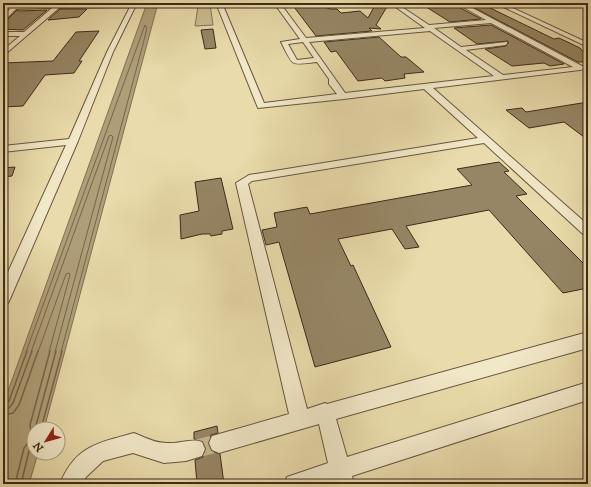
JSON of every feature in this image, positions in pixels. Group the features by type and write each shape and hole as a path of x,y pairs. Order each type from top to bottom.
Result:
{"street":[{"path":"78,3 134,4"},
{"path":"219,3 260,106 584,67"},
{"path":"277,3 333,79 333,84 344,97"},
{"path":"393,3 501,77"},
{"path":"459,3 584,67"},
{"path":"498,3 588,45"},
{"path":"3,8 15,5 57,7 134,4"},
{"path":"3,299 73,142 110,52 134,4"},
{"path":"3,20 15,5"},
{"path":"3,54 57,7"},
{"path":"319,60 295,62 284,42 429,28 491,20"},
{"path":"3,34 26,34"},
{"path":"459,48 505,43"},
{"path":"427,87 588,232"},
{"path":"300,420 242,183 249,178 487,140"},
{"path":"3,149 73,142"},
{"path":"219,443 324,412 588,340"},
{"path":"294,484 342,477 588,391"},
{"path":"324,412 342,477"},
{"path":"70,484 79,470 97,453 134,443 152,453 178,454 195,449"}],"shaded area":[{"path":"210,4 213,25 195,26 198,6"}],"water":[{"path":"147,3 158,3 46,421 26,421 26,461 36,461 29,484 3,484 3,405"}],"building":[{"path":"291,3 322,3 325,7 337,9 341,13 360,11 368,18 375,5 388,5 376,25 381,29 369,28 372,31 316,36"},
{"path":"420,3 451,3 481,19 450,22"},
{"path":"482,4 554,39 559,38 580,48 588,57 588,62 578,62 469,5"},
{"path":"60,9 87,9 79,17 48,20"},
{"path":"17,10 47,10 23,30 3,29 3,24"},
{"path":"491,25 564,64 550,66 544,63 512,66 485,49 506,46 508,41 477,44 454,28"},
{"path":"213,29 216,48 205,49 201,30"},
{"path":"99,31 79,61 82,61 74,73 45,75 23,106 3,107 3,63 53,61 76,32"},
{"path":"379,37 401,57 406,57 424,72 404,74 405,78 385,81 382,78 358,81 336,51 331,52 324,42"},
{"path":"588,102 588,140 564,122 529,128 506,110 522,108 526,112"},
{"path":"499,162 509,171 504,172 527,194 516,196 588,268 588,288 563,293 489,210 406,226 419,247 405,249 392,229 338,239 351,266 353,265 391,347 315,367 279,242 266,245 262,230 277,227 274,213 307,207 310,214 472,185 457,169"},
{"path":"15,167 12,176 3,177 3,168"},
{"path":"221,178 233,229 222,231 222,234 211,236 210,234 202,234 181,239 180,215 199,211 195,182"},
{"path":"217,426 218,433 211,435 208,444 211,451 220,454 224,484 197,484 195,460 203,457 206,448 202,441 194,439 194,432"}],"tunnel":[{"path":"195,449 219,443"}]}
